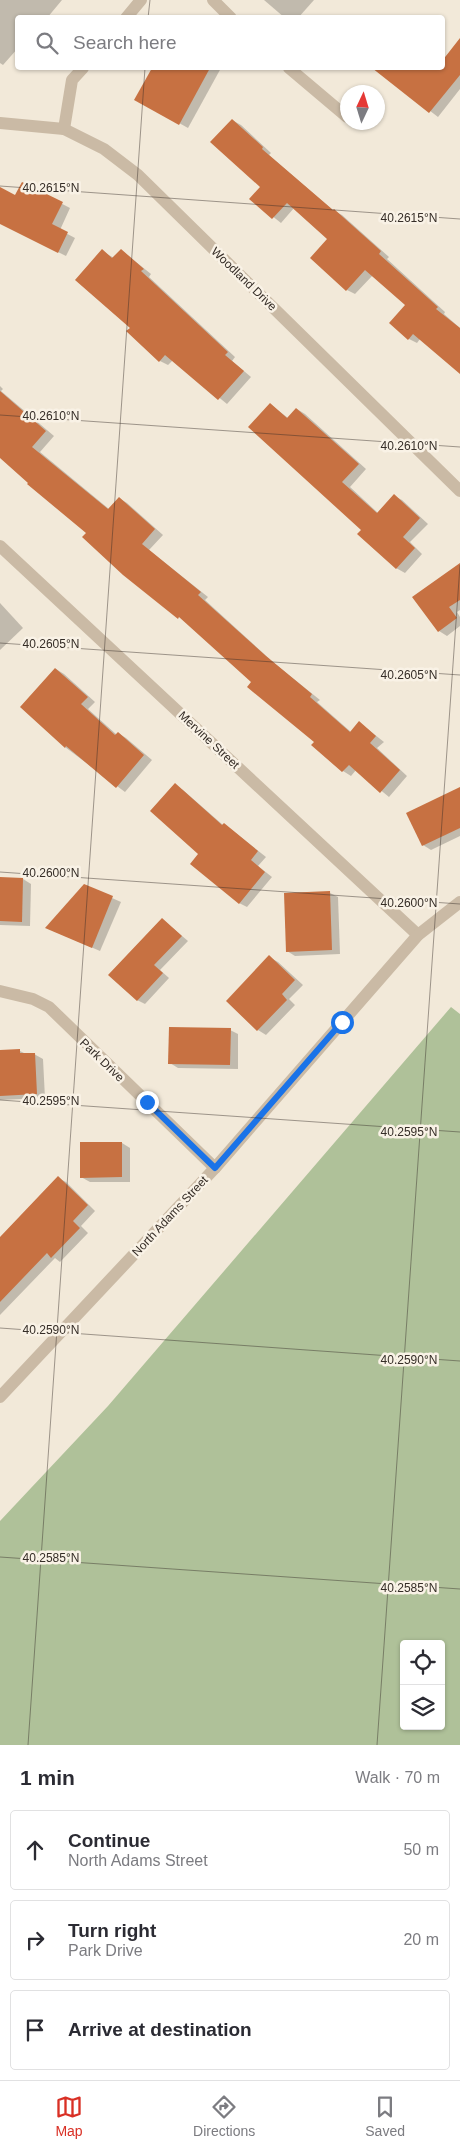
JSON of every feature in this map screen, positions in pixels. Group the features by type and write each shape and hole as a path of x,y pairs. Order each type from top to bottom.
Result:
{"street":[{"path":"128,15 141,0"},
{"path":"213,0 228,15"},
{"path":"0,123 64,129 72,80 81,70"},
{"path":"290,70 340,111"},
{"name":"Woodland Drive","path":"64,129 104,148 138,175 460,491"},
{"name":"Mervine Street","path":"0,546 418,935"},
{"name":"North Adams Street","path":"0,1397 215,1168 418,935 460,902"},
{"name":"Park Drive","path":"0,991 33,999 49,1008 215,1168"}],"green space":[{"path":"451,1007 460,1014 460,1745 0,1745 0,1521 108,1406"}],"building":[{"path":"460,38 460,75 429,113 375,70 445,70 445,57"},
{"path":"151,70 209,70 179,125 134,100"},
{"path":"232,119 263,147 262,149 381,251 379,254 438,307 436,309 460,328 460,374 413,334 408,340 389,323 405,305 365,270 346,291 310,258 327,239 287,203 272,219 249,199 260,187 210,142"},
{"path":"22,182 63,202 52,224 68,232 58,253 0,224 0,187 15,195"},
{"path":"102,249 112,258 121,249 144,269 141,271 228,352 225,355 244,371 218,400 165,355 159,362 126,331 130,328 75,280"},
{"path":"0,391 46,431 32,447 108,509 119,497 155,529 142,544 201,592 198,595 312,694 310,697 350,732 359,721 376,736 370,743 400,770 380,793 349,765 342,772 311,745 314,742 247,687 251,682 179,617 178,619 123,575 82,537 86,533 27,484 0,458"},
{"path":"270,403 287,418 296,408 359,464 342,482 377,513 394,494 420,518 403,537 415,548 396,569 357,534 361,530 248,427"},
{"path":"460,563 460,600 449,607 457,618 438,632 412,597"},
{"path":"55,668 88,697 81,704 115,735 118,732 144,755 116,788 66,746 65,748 20,707"},
{"path":"175,783 222,825 224,823 258,851 251,860 265,872 239,904 190,864 198,854 150,811"},
{"path":"460,787 460,828 422,846 406,813"},
{"path":"0,877 23,878 22,922 0,921"},
{"path":"84,884 113,896 92,948 45,928"},
{"path":"330,891 332,950 286,952 284,893"},
{"path":"162,918 182,936 154,965 163,973 137,1001 108,975"},
{"path":"269,955 295,980 282,994 287,1000 257,1031 226,1001"},
{"path":"169,1027 231,1028 230,1065 168,1064"},
{"path":"20,1049 20,1053 35,1053 37,1094 0,1096 0,1050"},
{"path":"80,1142 122,1142 122,1177 80,1178"},
{"path":"58,1176 88,1205 73,1221 80,1228 51,1258 47,1253 0,1302 0,1237"}],"route":[{"path":"147,1102 215,1168 342,1022"}]}
